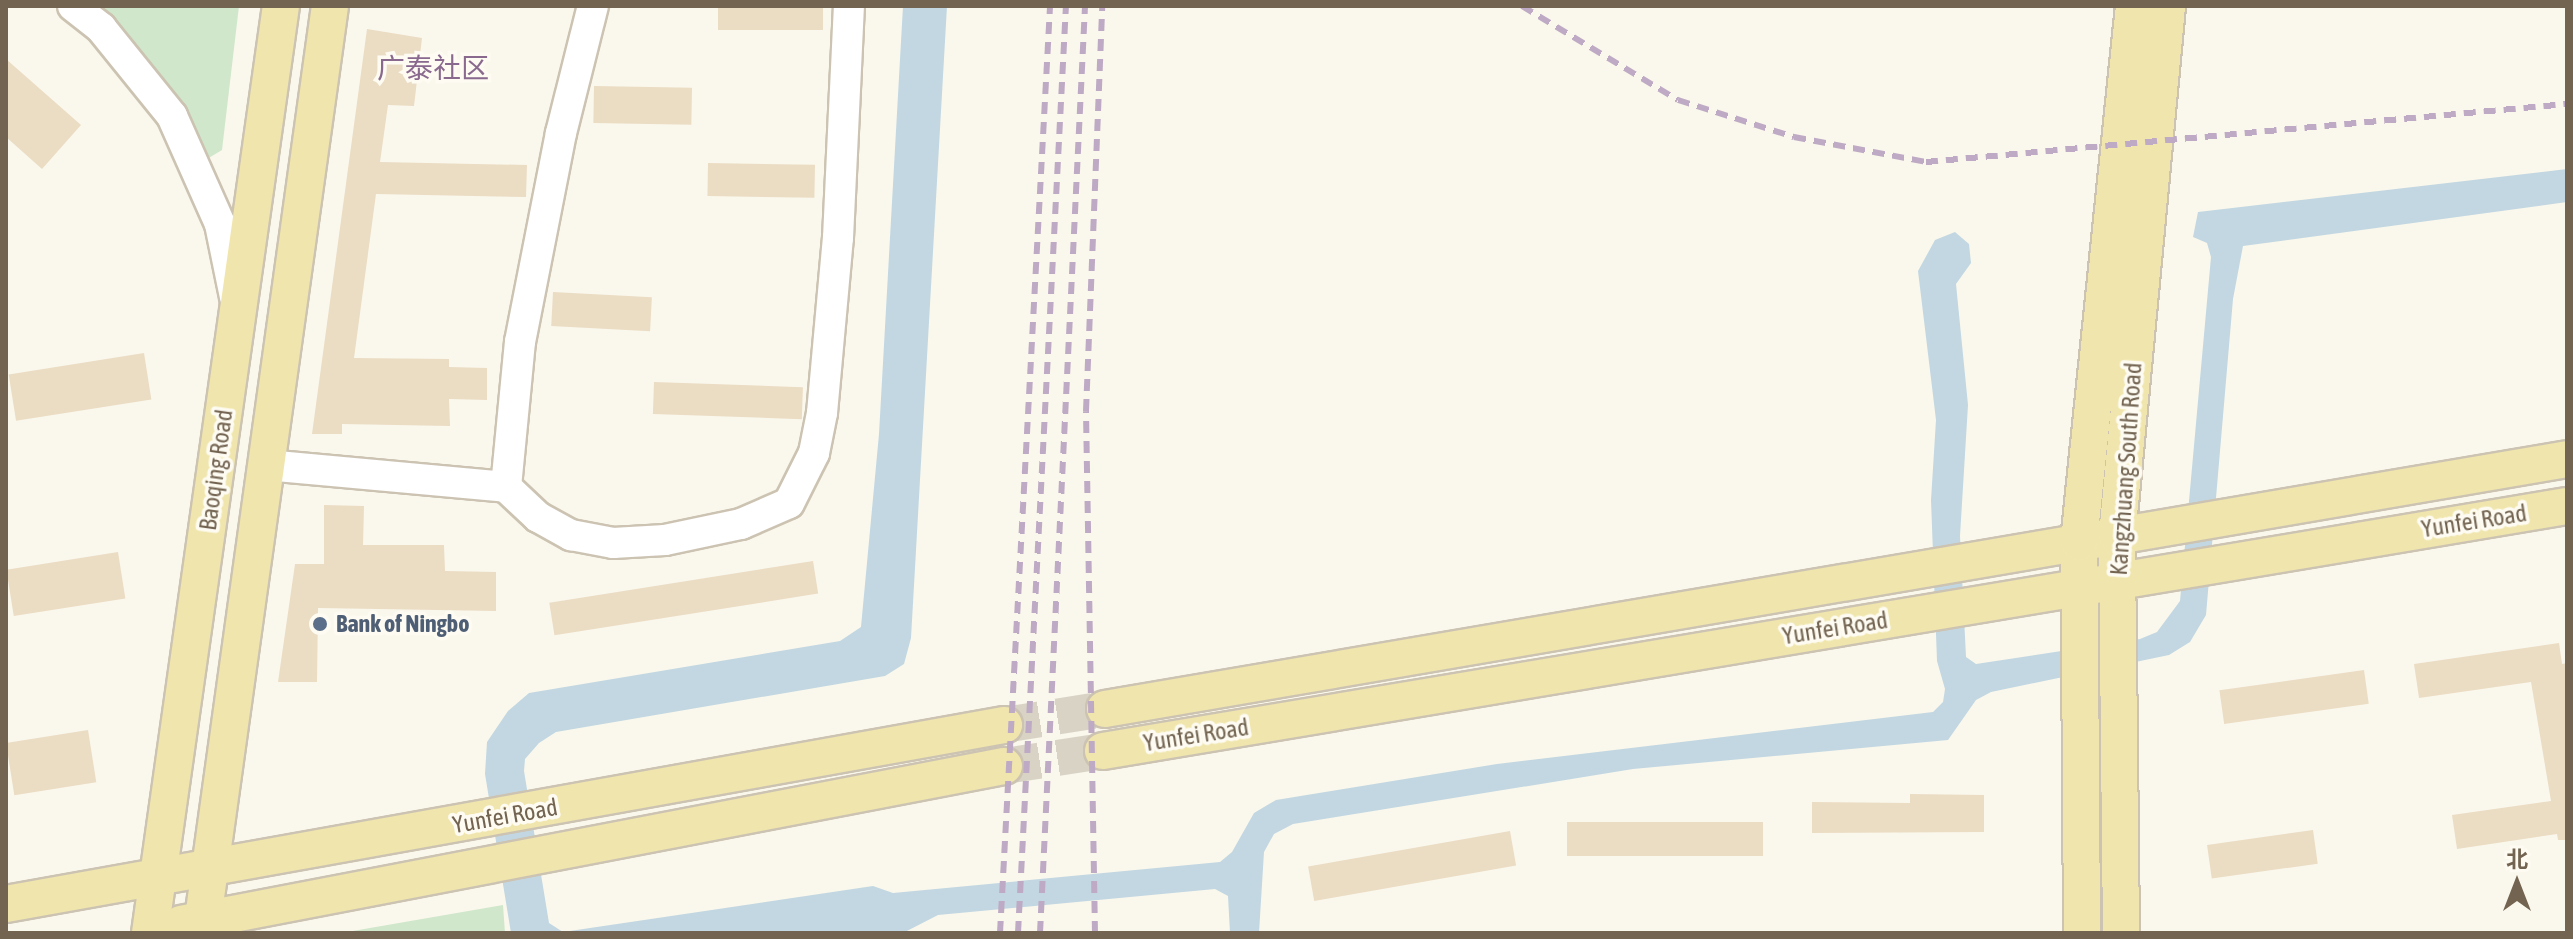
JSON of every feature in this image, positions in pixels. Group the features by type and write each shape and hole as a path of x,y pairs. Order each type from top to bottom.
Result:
{"main road":[{"name":"Baoqing Road","path":"143,932 159,879 281,6"},
{"name":"Baoqing Road","path":"202,926 330,6"},
{"name":"Kangzhuang South Road","path":"2082,933 2079,542 2134,6"},
{"name":"Kangzhuang South Road","path":"2121,933 2117,536 2167,6"},
{"name":"Yunfei Road","path":"1105,709 2567,459"},
{"name":"Yunfei Road","path":"1103,751 2567,506"},
{"name":"Yunfei Road","path":"6,904 209,871 1004,725"},
{"name":"Yunfei Road","path":"143,932 202,926 468,869 1004,766"}],"street":[{"path":"73,6 101,28 172,116 220,224 238,314"},
{"path":"506,487 520,342 561,133 593,6"},
{"path":"266,465 506,487 538,517 571,535 613,543 665,540 741,524 789,503 814,453 822,413 838,238 849,6"}],"green space":[{"path":"83,6 239,6 222,150 207,159"},
{"path":"503,905 505,933 341,933"}],"water":[{"path":"903,6 947,6 911,638 904,664 885,676 556,732 539,743 525,759 524,771 549,923 563,932 873,886 893,893 1220,862 1232,852 1254,813 1276,800 1497,764 1933,712 1943,702 1945,689 1937,661 1931,500 1936,420 1918,271 1935,240 1955,232 1969,244 1971,263 1956,284 1968,405 1960,536 1966,657 1976,664 2140,639 2157,632 2180,601 2211,257 2207,243 2193,237 2198,212 2567,169 2567,202 2243,246 2233,299 2206,615 2190,642 2169,655 1991,692 1976,700 1948,740 1633,769 1293,824 1274,834 1264,852 1259,933 1230,933 1228,896 1215,889 938,915 903,933 511,933 485,774 487,742 508,711 529,693 840,641 861,627 879,434"}],"building":[{"path":"718,6 823,6 823,30 718,30"},
{"path":"367,29 422,38 414,106 388,105 380,162 527,165 526,197 376,194 354,358 449,359 449,367 487,368 487,400 449,399 450,426 342,424 342,434 312,434"},
{"path":"6,59 81,125 42,169 6,137"},
{"path":"594,86 692,88 691,125 593,123"},
{"path":"708,163 815,165 814,198 707,196"},
{"path":"553,292 652,297 650,331 551,326"},
{"path":"144,353 151,399 16,421 9,374"},
{"path":"654,382 803,387 802,419 653,414"},
{"path":"324,505 364,506 363,545 444,545 445,571 496,572 496,611 318,608 317,682 278,682 295,564 324,564"},
{"path":"118,552 125,598 14,616 6,570"},
{"path":"813,561 818,594 554,635 549,603"},
{"path":"2559,643 2562,664 2567,663 2567,840 2558,840 2557,834 2457,849 2452,815 2551,801 2531,682 2419,698 2414,664"},
{"path":"2364,670 2369,704 2224,724 2219,690"},
{"path":"88,730 96,782 14,795 6,743"},
{"path":"1910,794 1984,795 1984,832 1812,833 1812,802 1910,803"},
{"path":"1567,822 1763,822 1763,856 1567,856"},
{"path":"2313,830 2318,864 2212,879 2207,845"},
{"path":"1510,831 1516,865 1314,901 1308,867"}],"tunnel":[{"path":"1004,725 1105,709"},
{"path":"1004,766 1103,751"}],"railway":[{"path":"1000,933 1050,6"},
{"path":"1018,933 1066,6"},
{"path":"1040,933 1085,6"},
{"path":"1095,933 1086,411 1102,6"},
{"path":"1522,6 1678,100 1794,137 1926,162 2567,104"}],"place":[{"name":"Bank of Ningbo","path":"320,624"}],"district":[{"name":"广泰社区","path":"433,68"}]}
